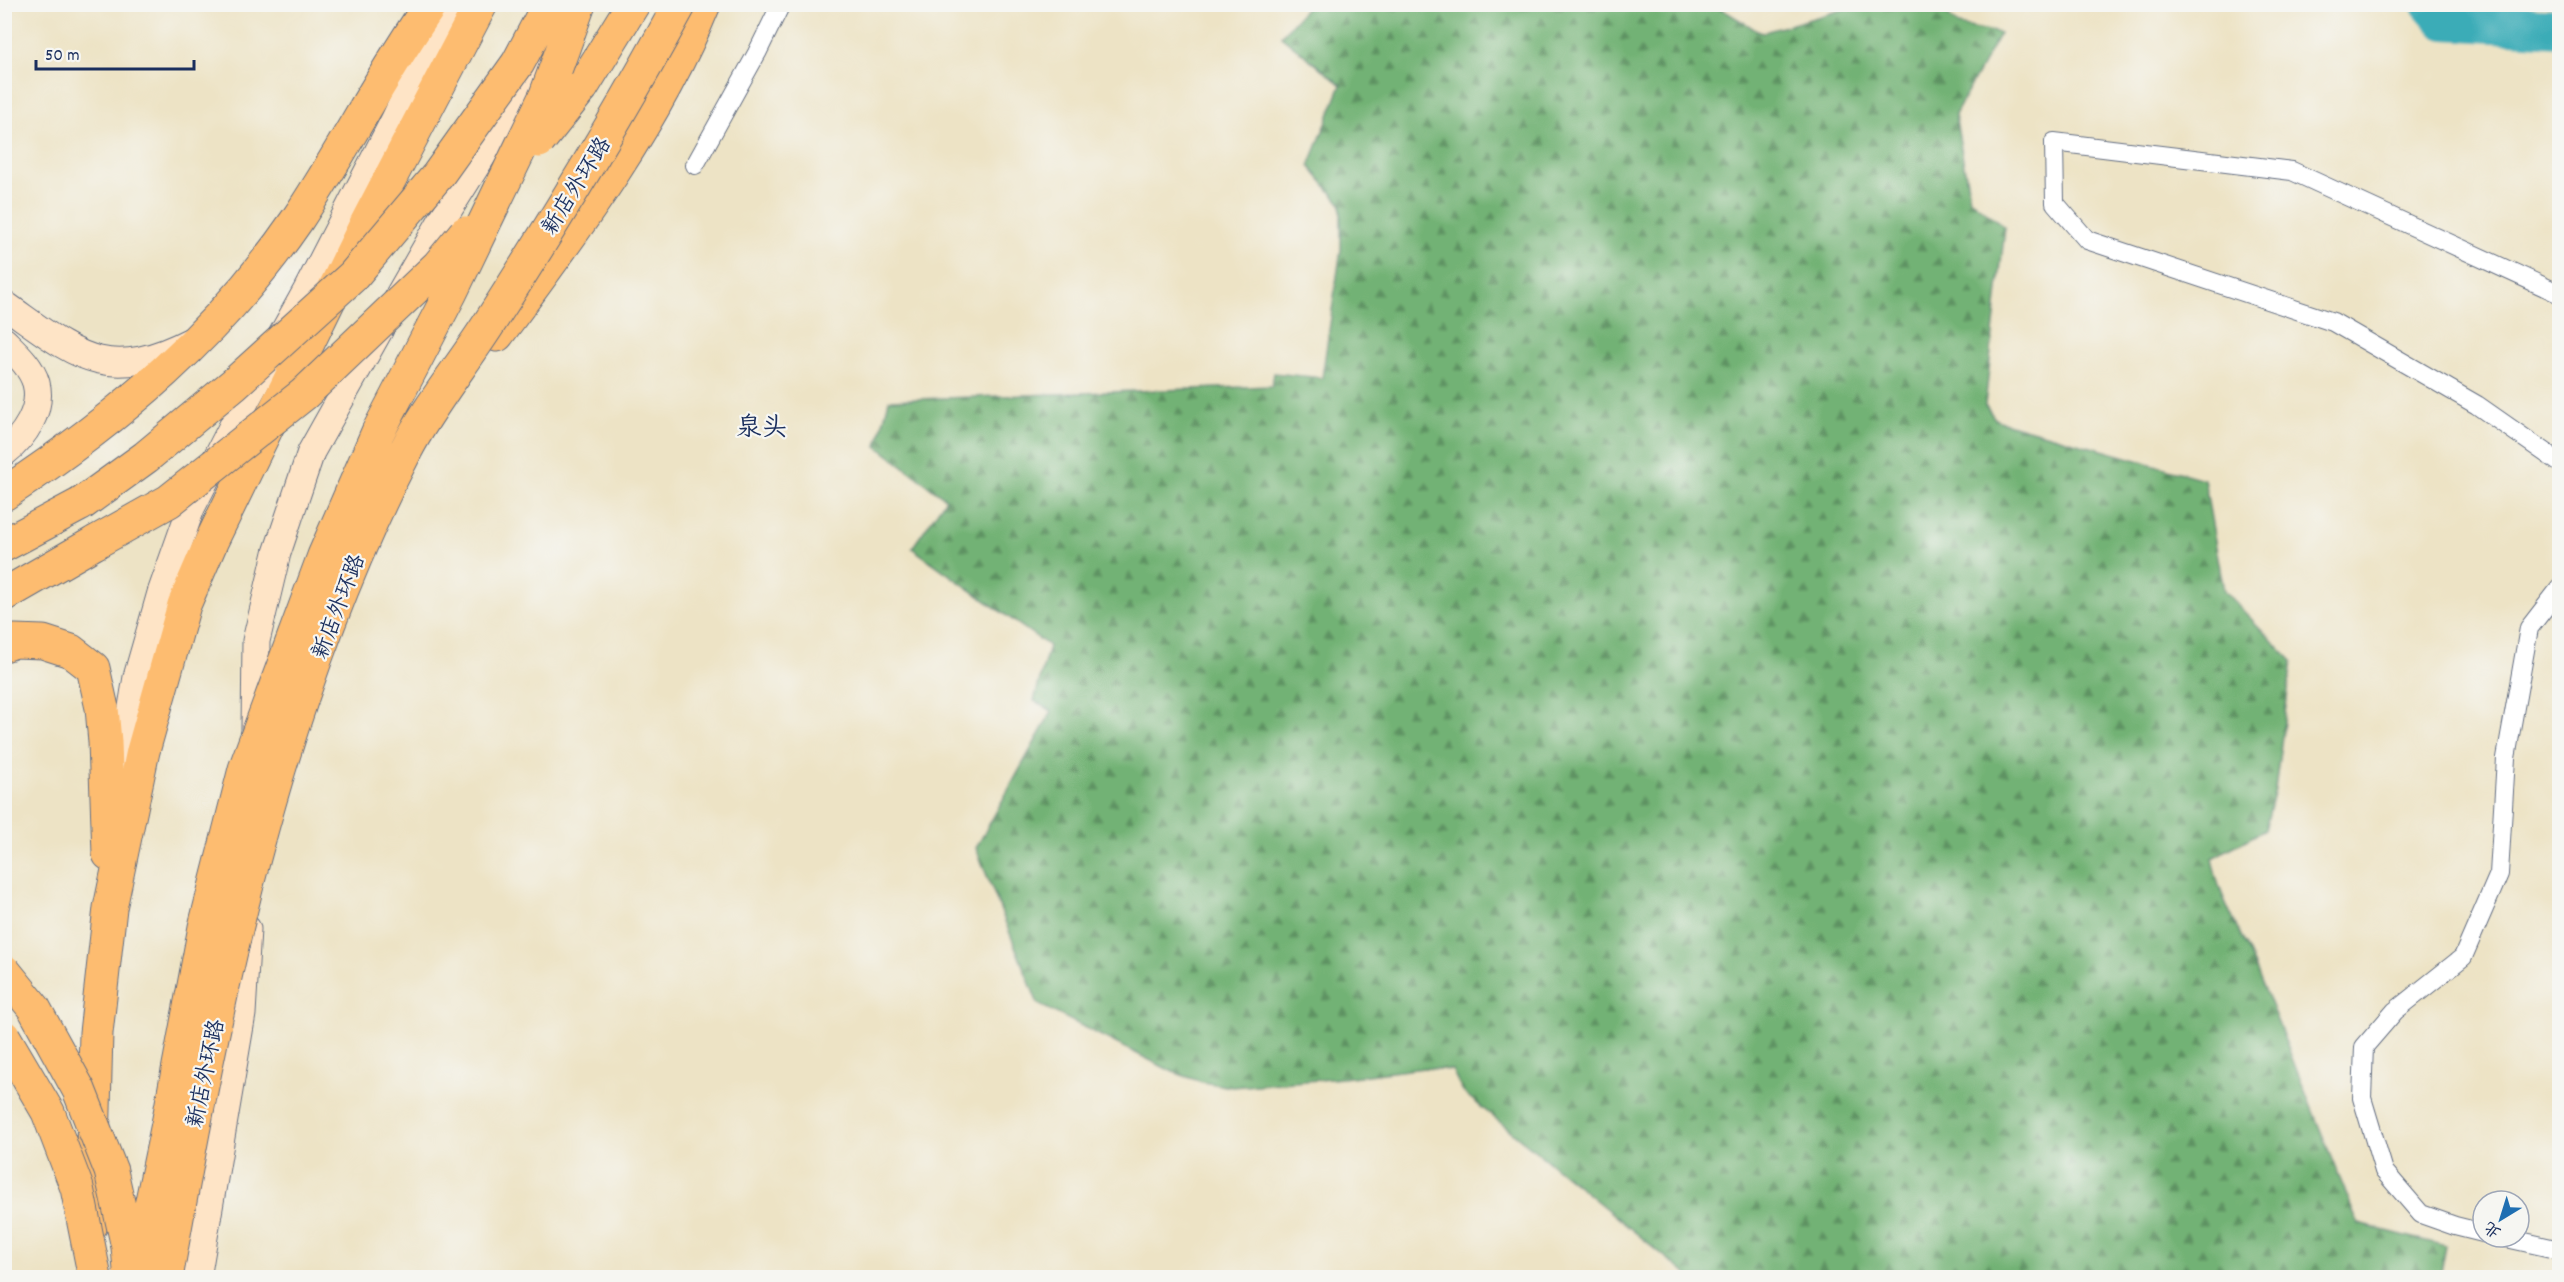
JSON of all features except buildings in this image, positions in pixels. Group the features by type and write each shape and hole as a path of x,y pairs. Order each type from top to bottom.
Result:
{"highway":[{"path":"4,494 47,466 120,411 159,378 235,303 295,222 368,108 402,46 431,4"},
{"path":"89,1278 96,1034 110,908 143,750 172,643 195,577 365,226 481,4"},
{"path":"4,545 81,504 146,457 234,384 353,276 444,166 518,63 549,4"},
{"name":"新店外环路","path":"136,1278 205,927 245,769 324,556 355,484 378,432 451,292 546,94 578,4"},
{"path":"4,595 169,501 304,394 438,266 582,87 633,4"},
{"path":"466,377 589,211 654,107 693,12"},
{"name":"新店外环路","path":"166,1278 193,1124 233,934 274,778 348,570 407,447 490,322 632,93 693,12"},
{"path":"4,645 15,641 43,642 71,651 93,668 102,708 105,742 110,908"},
{"path":"4,971 34,1008 79,1090 111,1171 128,1247 131,1278"},
{"path":"4,1037 48,1112 73,1177 93,1259 95,1278"}],"main road":[{"path":"110,908 117,800 129,720 144,648 173,555 191,508 246,400 313,280 395,119 449,4"},
{"path":"197,1278 242,1014 255,790 256,641 277,553 311,452 442,220 578,4"},
{"path":"4,304 65,346 106,363 149,357 175,349 207,332"},
{"path":"4,342 30,370 36,384 35,407 24,434 4,453"},
{"path":"255,790 292,603 466,377"}],"street":[{"path":"695,165 752,63 781,4"},
{"path":"2559,294 2292,171 2054,142 2055,203 2087,240 2333,322 2477,405 2559,463"},
{"path":"2471,1230 2421,1214 2384,1171 2362,1098 2364,1047 2395,1011 2463,957 2499,874 2506,758 2529,628 2559,588"},
{"path":"2531,1244 2559,1250"}],"green space":[{"path":"1937,4 1958,25 2000,33 1955,115 1970,199 2005,227 1985,405 1996,420 2204,479 2224,591 2292,661 2275,789 2265,830 2212,858 2219,886 2254,964 2359,1224 2446,1246 2440,1277 1690,1277 1463,1092 1452,1070 1424,1068 1343,1078 1232,1087 1202,1082 1173,1072 1038,1004 976,848 1052,711 1034,701 1049,646 912,548 946,499 877,446 889,400 1272,386 1274,373 1322,378 1341,249 1341,204 1309,166 1341,85 1281,36 1309,5 1715,5 1761,33 1859,5"}],"waterway":[{"path":"2430,4 2445,21 2560,28"}],"district":[{"name":"泉头","path":"762,426"}]}
